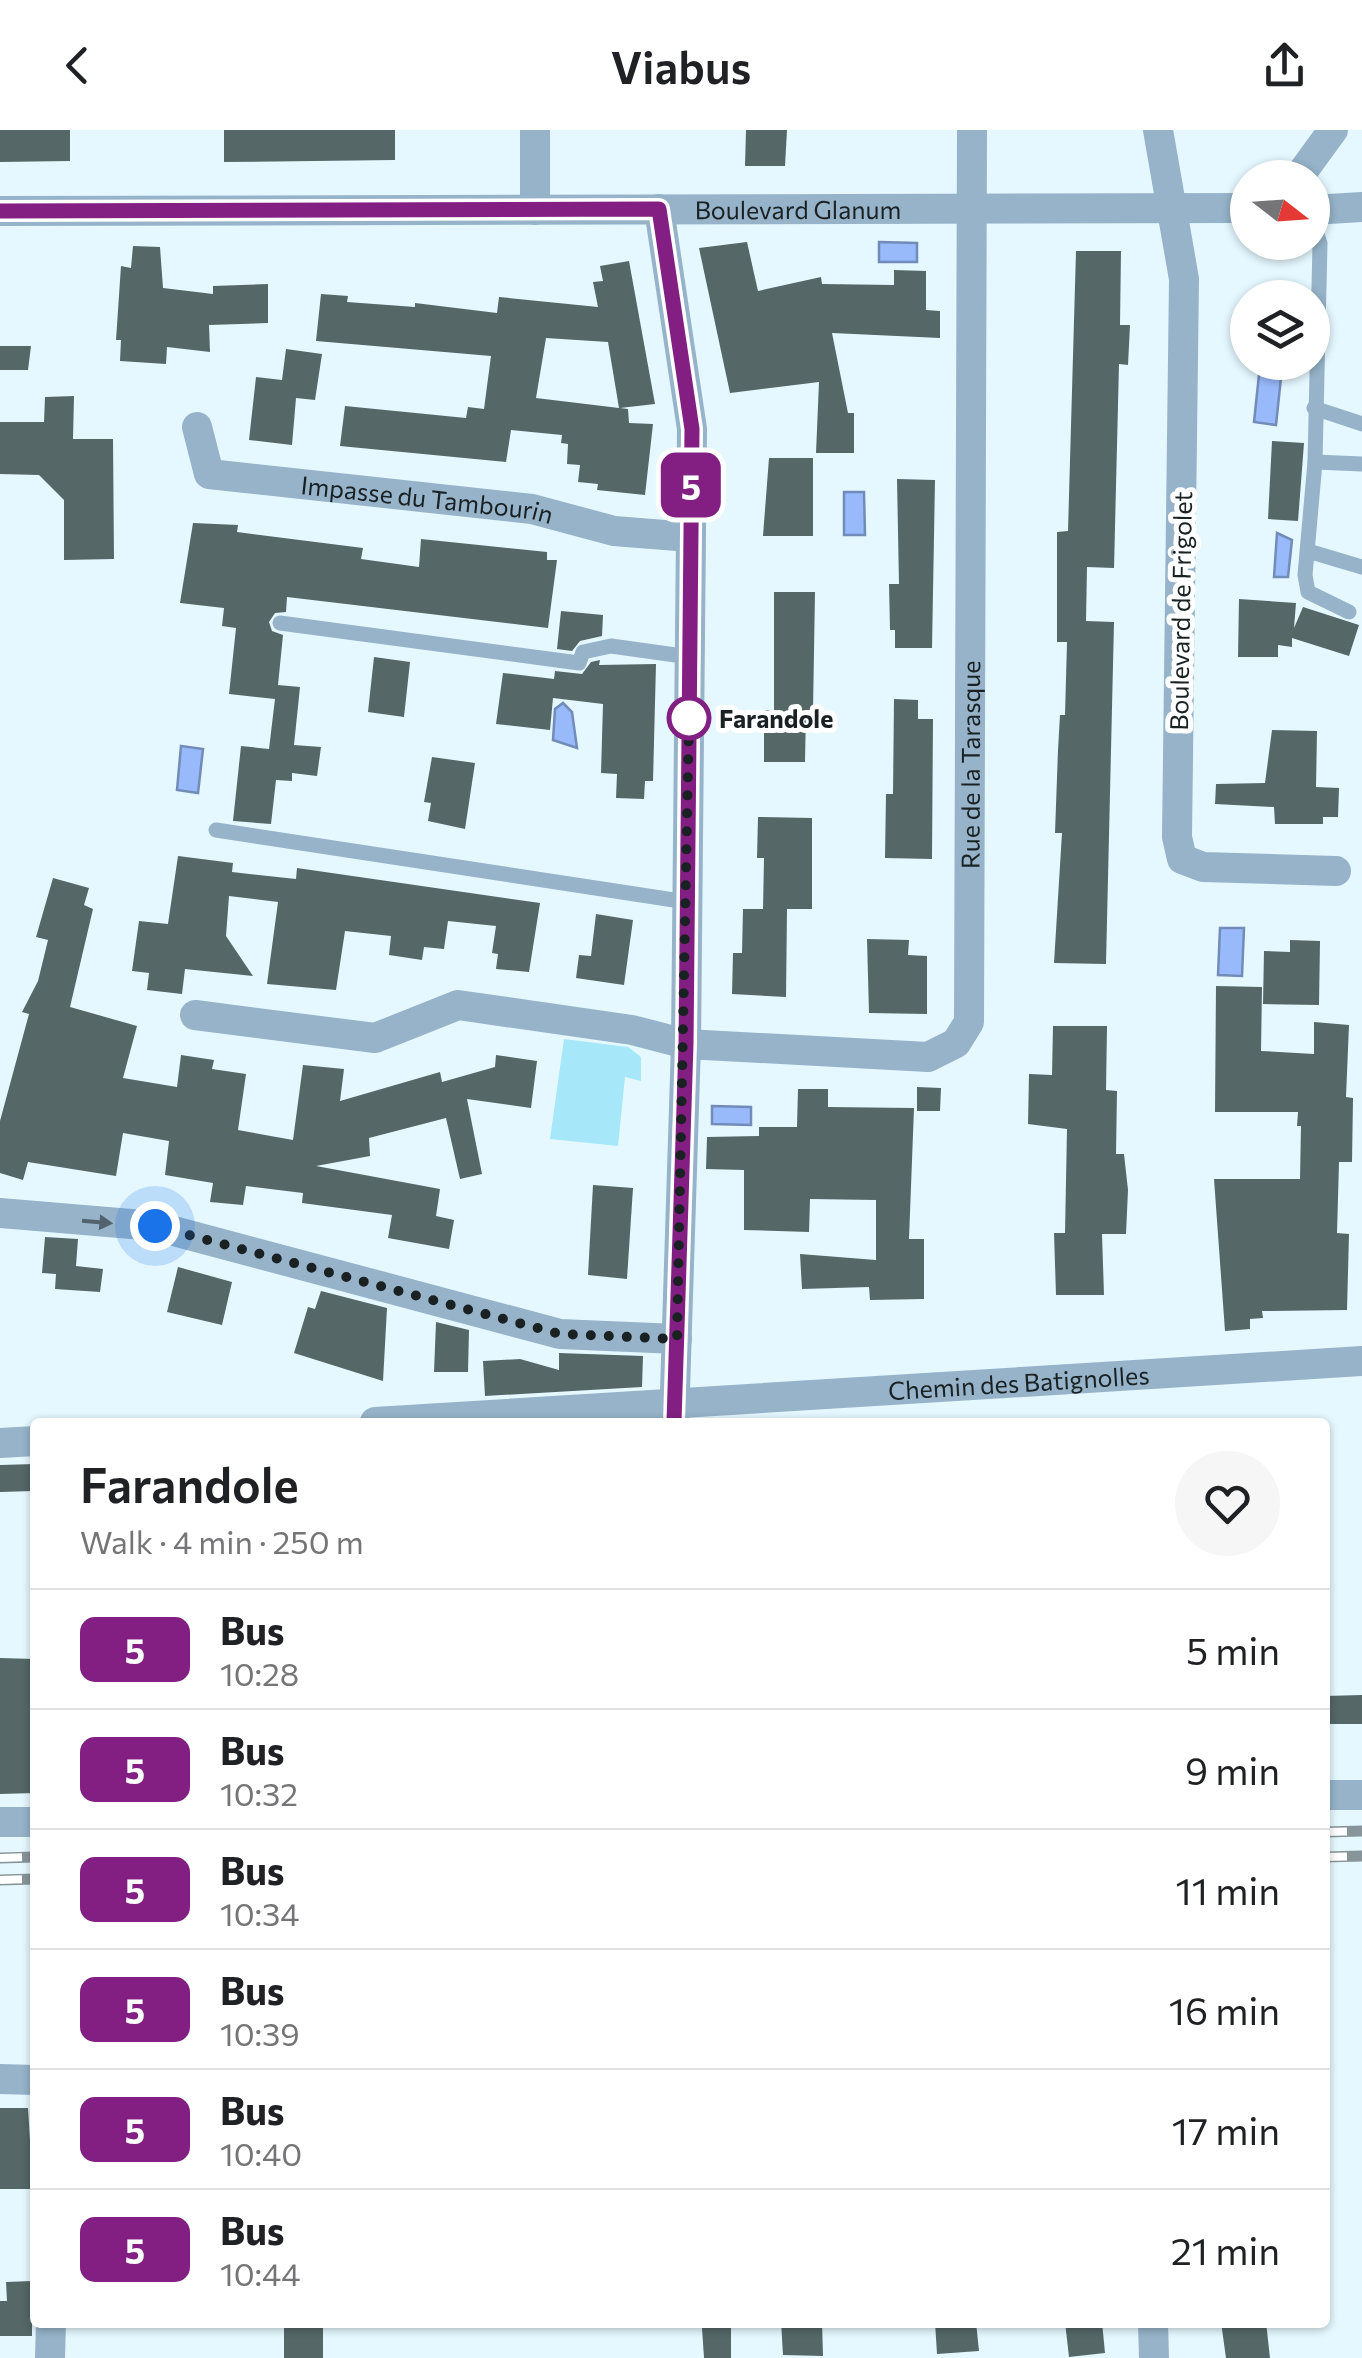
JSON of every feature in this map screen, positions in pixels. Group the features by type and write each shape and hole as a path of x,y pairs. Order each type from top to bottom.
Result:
{"street":[{"path":"535,130 535,210"},
{"name":"Rue de la Tarasque","path":"195,1015 375,1038 458,1006 632,1030 686,1044 928,1057 956,1044 969,1022 972,130"},
{"path":"1158,130 1174,208"},
{"path":"1311,160 1333,130"},
{"path":"1330,209 1362,207"},
{"name":"Boulevard de Frigolet","path":"1174,208 1184,279 1177,837 1182,859 1203,867 1336,872"},
{"name":"Boulevard Glanum","path":"0,211 1230,208"},
{"path":"659,209 692,429 686,1044 674,1412"},
{"name":"Impasse du Tambourin","path":"197,426 208,474 532,508 614,531 690,537"},
{"path":"0,1213 155,1226 560,1334 677,1339"},
{"name":"Chemin des Batignolles","path":"450,1418 636,1408 674,1412 1362,1361"},
{"path":"0,1443 30,1441"},
{"path":"1330,1796 1362,1795"},
{"path":"0,1822 30,1822"},
{"path":"0,2079 30,2080"},
{"path":"50,2358 51,2328"},
{"path":"1153,2328 1154,2358"}],"lane":[{"path":"1319,260 1315,462 1304,575 1308,592 1349,612"},
{"path":"1314,408 1362,424"},
{"path":"1315,462 1362,464"},
{"path":"1308,551 1362,568"},
{"path":"280,623 579,663 584,652 611,646 690,657"},
{"path":"216,830 687,902"}],"shaded area":[{"path":"879,242 917,243 917,262 879,262"},
{"path":"1258,380 1281,380 1276,425 1254,422"},
{"path":"844,492 864,492 865,535 844,535"},
{"path":"1277,533 1292,540 1288,577 1274,577"},
{"path":"563,703 572,712 577,748 553,740 555,709"},
{"path":"181,746 203,749 198,793 177,790"},
{"path":"1220,928 1244,928 1242,976 1218,975"},
{"path":"564,1039 628,1047 641,1057 641,1081 625,1077 618,1146 550,1139"},
{"path":"712,1106 751,1107 751,1125 712,1124"}],"building":[{"path":"0,130 70,130 70,161 0,162"},
{"path":"224,130 395,130 395,160 224,162"},
{"path":"746,130 787,130 785,166 745,166"},
{"path":"747,242 758,291 821,277 822,284 894,285 894,270 926,271 926,310 940,311 940,338 832,333 848,413 854,413 854,453 816,453 819,382 730,393 699,248"},
{"path":"133,246 160,247 163,288 213,294 213,286 268,284 268,323 209,325 210,352 167,347 166,364 120,361 121,340 116,340 121,266 131,268"},
{"path":"1076,251 1121,251 1120,325 1130,325 1128,365 1119,364 1114,568 1087,567 1086,621 1114,622 1106,964 1054,963 1062,833 1055,833 1058,750 1060,715 1065,715 1067,642 1057,642 1057,532 1068,531"},
{"path":"629,261 655,404 620,408 628,409 629,423 653,424 645,495 597,490 598,484 578,482 580,465 567,464 568,444 561,443 562,435 511,430 506,462 340,446 345,406 466,418 468,407 484,409 491,356 316,341 321,294 348,296 347,302 415,307 415,303 497,313 499,297 598,307 593,282 603,281 600,266","holes":["546,338 608,342 619,408 536,398"]},
{"path":"0,346 31,346 28,370 0,370"},
{"path":"286,349 322,354 315,400 296,398 292,445 249,440 256,377 282,380"},
{"path":"74,396 73,439 113,439 114,559 64,560 64,500 39,475 0,474 0,422 44,422 45,397"},
{"path":"1272,441 1304,443 1298,521 1268,519"},
{"path":"769,458 813,458 813,536 763,536"},
{"path":"897,479 935,480 932,648 895,648 895,630 890,630 889,584 899,584"},
{"path":"193,523 238,525 237,532 363,548 361,559 419,567 421,539 547,552 547,560 557,560 548,628 287,597 286,612 275,613 269,622 272,631 283,635 278,685 300,687 294,745 321,747 317,776 292,773 292,781 276,780 271,824 233,821 241,746 269,749 275,699 229,694 236,628 222,626 224,608 180,603"},
{"path":"774,592 815,592 813,710 806,710 805,762 764,762 764,710 774,710"},
{"path":"1239,599 1296,603 1294,628 1303,607 1359,625 1349,656 1292,638 1292,647 1278,645 1278,657 1238,657"},
{"path":"561,611 603,615 602,636 580,641 572,651 557,649"},
{"path":"374,657 410,662 404,717 368,712"},
{"path":"600,660 599,665 656,664 653,781 645,781 644,799 616,798 617,774 601,773 603,704 553,698 550,730 496,724 503,673 554,679 555,671 582,674 591,662"},
{"path":"894,699 918,700 918,719 933,719 932,859 885,858 886,794 893,794"},
{"path":"1272,730 1317,731 1316,787 1339,788 1338,817 1323,817 1323,824 1275,824 1274,807 1215,804 1216,784 1265,783"},
{"path":"432,757 475,763 465,829 428,821 431,803 424,802"},
{"path":"758,817 812,818 812,909 787,909 786,997 732,994 733,953 742,953 743,909 763,909 764,858 757,858"},
{"path":"178,856 233,863 232,872 296,879 297,868 540,903 529,972 496,969 498,954 492,953 496,926 448,921 444,949 424,947 422,960 389,955 391,936 345,931 336,990 267,984 278,902 229,896 226,936 253,976 185,969 182,994 147,990 149,973 132,971 139,921 168,924"},
{"path":"53,878 89,888 84,905 93,909 70,1007 137,1026 123,1078 177,1087 181,1055 214,1060 212,1069 246,1074 238,1130 293,1140 303,1065 344,1069 340,1101 440,1072 442,1082 495,1067 496,1055 537,1061 531,1108 467,1099 482,1174 460,1179 446,1118 369,1138 370,1156 316,1166 440,1189 436,1216 454,1220 449,1249 388,1238 392,1215 302,1203 303,1193 246,1186 243,1205 210,1202 213,1183 165,1175 169,1141 123,1133 116,1176 28,1162 23,1180 0,1173 0,1121 29,1014 22,1012 38,981 48,940 36,937"},
{"path":"596,914 633,920 624,985 576,978 579,955 591,956"},
{"path":"867,939 909,940 908,955 927,956 927,1014 869,1013"},
{"path":"1290,940 1320,941 1319,1005 1263,1004 1264,951 1290,952"},
{"path":"1216,986 1262,987 1261,1051 1314,1054 1314,1022 1349,1025 1346,1097 1353,1098 1352,1162 1339,1162 1337,1233 1349,1234 1347,1310 1262,1311 1263,1318 1250,1319 1250,1329 1225,1331 1214,1179 1300,1179 1301,1126 1297,1126 1298,1112 1215,1112"},
{"path":"1053,1026 1107,1026 1106,1090 1117,1091 1116,1154 1124,1154 1128,1190 1126,1234 1102,1234 1104,1295 1056,1295 1054,1233 1065,1233 1067,1129 1028,1124 1029,1074 1052,1075"},
{"path":"917,1087 941,1088 940,1111 917,1111"},
{"path":"798,1089 828,1089 828,1107 914,1108 909,1239 924,1239 924,1299 870,1300 869,1287 802,1289 800,1254 876,1260 876,1200 810,1199 809,1232 744,1230 744,1170 706,1169 707,1137 759,1136 759,1127 797,1127"},
{"path":"593,1185 633,1188 627,1279 588,1275"},
{"path":"45,1237 78,1239 76,1266 103,1269 100,1292 55,1289 56,1274 42,1273"},
{"path":"178,1267 232,1282 222,1325 167,1312"},
{"path":"321,1291 387,1308 383,1381 294,1353 308,1307 315,1309"},
{"path":"436,1322 469,1330 468,1372 434,1372"},
{"path":"559,1353 643,1356 642,1387 485,1396 483,1361 520,1359 559,1370"},
{"path":"30,1464 30,1491 0,1492 0,1465"},
{"path":"0,1658 30,1659 30,1793 0,1794"},
{"path":"1362,1695 1362,1724 1330,1724 1330,1696"},
{"path":"0,2108 28,2108 30,2189 0,2189"},
{"path":"30,2281 32,2336 0,2336 0,2301 7,2301 6,2282"},
{"path":"284,2328 323,2328 323,2358 284,2358"},
{"path":"702,2328 731,2328 731,2358 704,2358"},
{"path":"781,2328 822,2328 823,2356 783,2355"},
{"path":"935,2328 977,2328 979,2351 937,2354"},
{"path":"1066,2328 1103,2328 1105,2353 1069,2357"},
{"path":"1222,2328 1267,2328 1270,2358 1226,2358"}],"railway":[{"path":"1330,1832 1362,1831"},
{"path":"1330,1857 1362,1856"},
{"path":"0,1858 30,1857"},
{"path":"0,1880 30,1879"}],"bus line":[{"name":"5","path":"0,211 659,209 692,429 686,1044 674,1418"}],"place":[{"name":"Farandole","path":"689,718"}],"route":[{"path":"155,1226 560,1334 677,1339 686,1044 689,718"}]}
